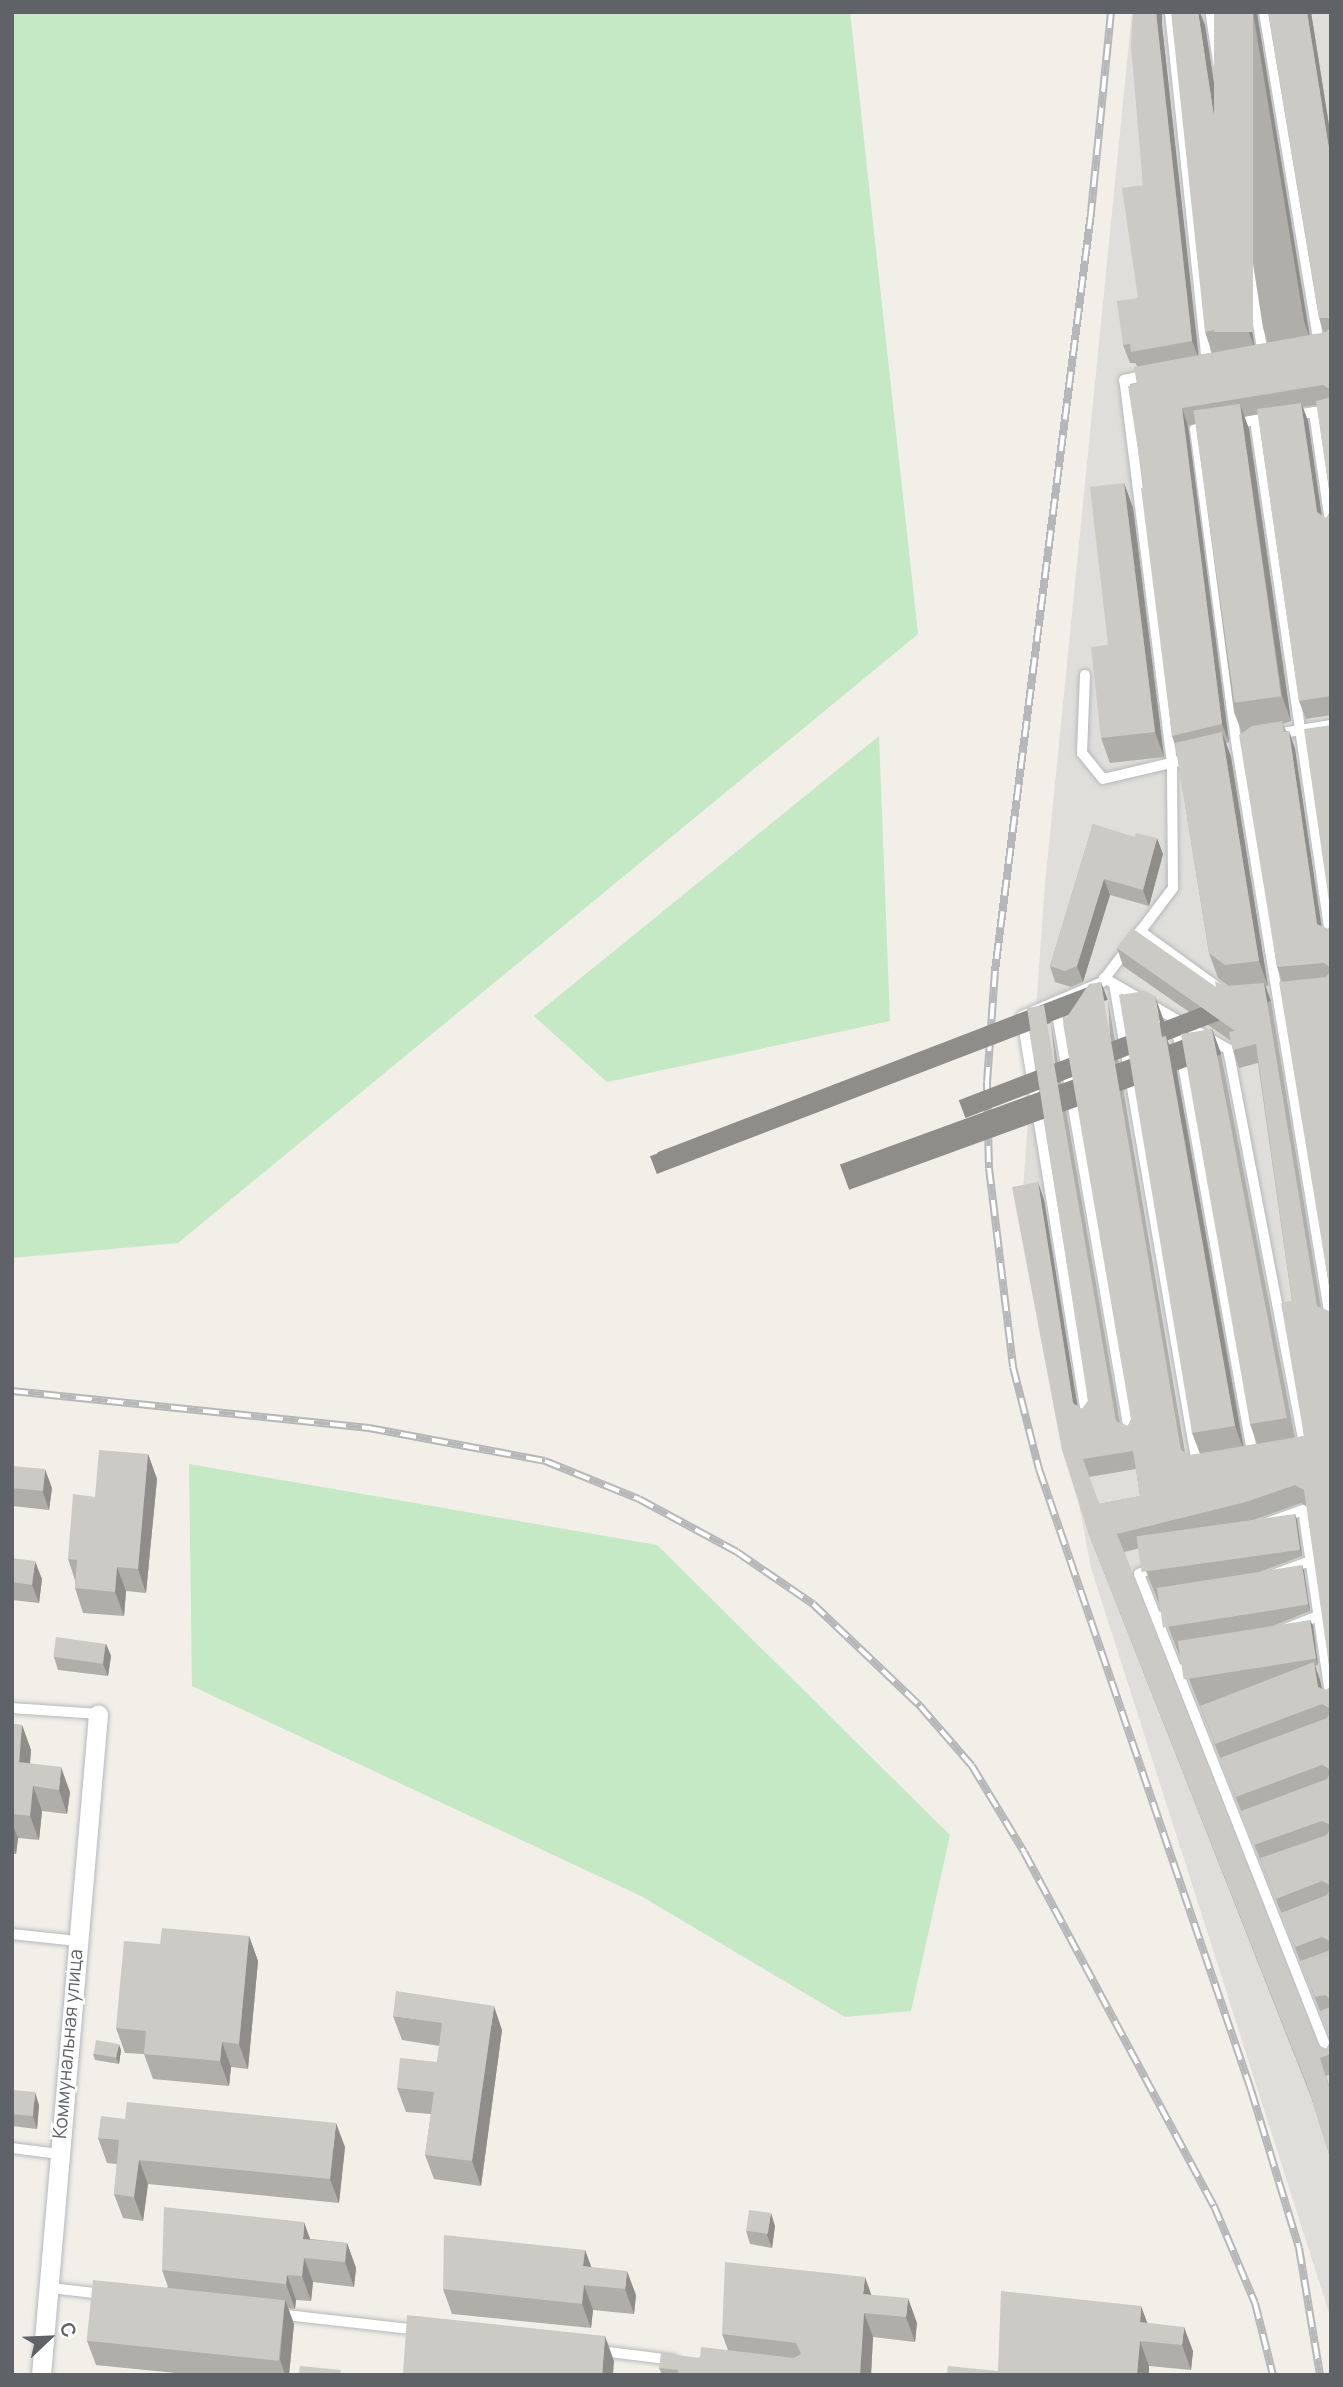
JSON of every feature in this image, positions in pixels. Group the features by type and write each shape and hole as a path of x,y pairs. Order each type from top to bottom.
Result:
{"street":[{"name":"Коммунальная улица","path":"41,2375 51,2288 58,2154 97,1714"}],"lane":[{"path":"1170,12 1174,23 1207,365"},
{"path":"1264,12 1319,345"},
{"path":"1210,16 1257,356 1274,353"},
{"path":"1307,347 1331,342"},
{"path":"1195,367 1219,363"},
{"path":"1087,1420 1023,1016 1109,981 1140,931 1172,888 1172,763 1124,380 1160,373"},
{"path":"1331,410 1195,429 1271,997 1319,1240 1331,1323"},
{"path":"1314,412 1331,529"},
{"path":"1255,420 1331,941"},
{"path":"1085,675 1082,753 1103,779 1185,760"},
{"path":"1267,735 1331,725"},
{"path":"1224,751 1249,742"},
{"path":"1140,931 1232,997"},
{"path":"1109,981 1228,1049 1305,1449 1292,1451"},
{"path":"1109,981 1195,1466 1207,1464"},
{"path":"1271,997 1290,994"},
{"path":"1055,1002 1130,1438"},
{"path":"1175,1019 1253,1457"},
{"path":"1319,1240 1331,1238"},
{"path":"1242,1459 1266,1455"},
{"path":"1331,1701 1303,1510 1186,1552 1139,1574 1257,1872 1283,1925 1297,1975 1331,2060"},
{"path":"1157,1618 1310,1561"},
{"path":"1178,1671 1318,1616"},
{"path":"1313,1675 1326,1670"},
{"path":"12,1708 97,1714"},
{"path":"1197,1720 1210,1715"},
{"path":"1217,1772 1230,1768"},
{"path":"1238,1825 1250,1821"},
{"path":"1257,1872 1269,1868"},
{"path":"12,1934 77,1941"},
{"path":"1297,1975 1308,1970"},
{"path":"1317,2025 1331,2020"},
{"path":"12,2148 58,2154"},
{"path":"51,2288 120,2296"},
{"path":"270,2313 435,2332"},
{"path":"585,2350 681,2361"}],"shaded area":[{"path":"1132,12 1331,12 1331,2319 1091,1568 1022,1204 1045,884"}],"green space":[{"path":"12,12 850,12 918,634 178,1243 12,1258"},
{"path":"879,736 890,1021 607,1082 534,1016"},
{"path":"189,1464 657,1545 950,1835 911,2011 845,2017 641,1896 192,1686"}],"building":[{"path":"1133,12 1156,12 1192,341 1131,352 1130,344 1123,345 1117,301 1138,298 1122,188 1143,185 1131,46"},
{"path":"1171,12 1198,12 1246,324 1205,332"},
{"path":"1214,12 1253,12 1253,332 1214,332"},
{"path":"1268,12 1307,12 1331,161 1331,323 1328,318 1319,318"},
{"path":"1331,326 1331,390 1323,385 1182,408 1222,724 1172,736 1141,488 1144,488 1128,386 1137,385 1134,367 1326,332"},
{"path":"1331,392 1331,503 1316,401 1328,398"},
{"path":"1301,403 1317,512 1326,518 1331,511 1331,696 1299,701 1257,409"},
{"path":"1240,404 1281,696 1235,703 1193,411"},
{"path":"1124,483 1155,732 1101,738 1091,647 1108,645 1090,487"},
{"path":"1282,721 1284,732 1289,731 1317,924 1328,929 1331,924 1331,968 1324,963 1277,967 1239,735 1252,726"},
{"path":"1331,725 1331,915 1304,729"},
{"path":"1222,732 1259,961 1225,965 1209,953 1175,743"},
{"path":"1093,824 1135,837 1136,833 1157,838 1143,890 1104,879 1077,966 1065,971 1050,966"},
{"path":"1132,928 1216,987 1215,981 1226,986 1264,983 1317,1306 1329,1311 1331,1306 1331,1680 1304,1490 1295,1485 1246,1502 1117,1534 1318,2045 1326,2049 1331,2041 1331,2054 1320,2058 1331,2093 1331,2160 1309,2090 1088,1532 1062,1450 1012,1187 1038,1182 1073,1403 1082,1409 1088,1401 1027,1008 1044,1005 1116,1421 1128,1426 1131,1419 1063,1023 1089,984 1101,982 1181,1450 1190,1455 1304,1436 1281,1303 1292,1301 1256,1044 1233,1050 1229,1032 1235,1031 1117,948","holes":["1133,1451 1140,1496 1099,1504 1083,1459"]},
{"path":"1331,970 1331,1298 1279,982 1326,977"},
{"path":"1145,991 1155,996 1162,1037 1166,1036 1235,1426 1192,1433 1119,995"},
{"path":"1212,1029 1287,1418 1250,1424 1181,1034"},
{"path":"99,1450 148,1454 138,1569 117,1567 115,1592 75,1588 77,1560 68,1559 73,1494 95,1497"},
{"path":"12,1466 45,1469 43,1491 12,1488"},
{"path":"1295,1514 1300,1550 1142,1572 1137,1536"},
{"path":"12,1558 35,1561 32,1585 12,1582"},
{"path":"1302,1565 1308,1605 1163,1628 1157,1588"},
{"path":"1310,1620 1316,1659 1184,1679 1178,1641"},
{"path":"56,1637 106,1644 103,1664 53,1657"},
{"path":"1314,1662 1318,1687 1326,1690 1331,1686 1331,1709 1322,1704 1215,1744 1200,1706"},
{"path":"1331,1711 1331,1770 1322,1765 1236,1797 1220,1758 1327,1718"},
{"path":"12,1724 22,1725 19,1762 61,1767 59,1790 33,1786 30,1816 12,1814"},
{"path":"1331,1772 1331,1825 1322,1821 1254,1845 1241,1811 1327,1779"},
{"path":"1331,1826 1331,1886 1322,1881 1276,1899 1260,1858 1327,1835"},
{"path":"1331,1887 1331,1942 1322,1937 1295,1947 1281,1913 1327,1895"},
{"path":"162,1928 249,1936 239,2044 222,2042 220,2061 144,2054 146,2031 116,2028 124,1941 160,1944"},
{"path":"1331,1944 1331,1999 1325,1995 1315,1997 1300,1961 1328,1951"},
{"path":"396,1991 494,2006 472,2161 425,2155 434,2092 397,2088 400,2058 437,2062 442,2023 393,2016"},
{"path":"1331,2003 1331,2038 1320,2011 1330,2007"},
{"path":"96,2040 119,2044 116,2058 94,2054"},
{"path":"12,2090 35,2092 33,2116 12,2114"},
{"path":"127,2102 336,2123 330,2179 139,2160 134,2197 114,2194 119,2140 98,2138 101,2116 125,2119"},
{"path":"164,2207 304,2222 303,2239 347,2243 345,2262 304,2258 302,2276 287,2275 286,2284 162,2270"},
{"path":"749,2210 771,2213 768,2234 746,2231"},
{"path":"444,2235 585,2250 583,2266 627,2271 625,2289 584,2285 582,2304 443,2289"},
{"path":"725,2262 865,2277 863,2294 908,2298 906,2317 864,2313 860,2374 865,2375 678,2375 678,2370 659,2368 661,2353 700,2358 701,2347 794,2358 801,2354 796,2343 722,2334"},
{"path":"93,2280 285,2300 279,2361 87,2341"},
{"path":"1001,2291 1141,2306 1140,2322 1184,2327 1182,2345 1140,2341 1137,2375 947,2375 948,2366 998,2371"},
{"path":"407,2315 605,2336 602,2375 403,2374"},
{"path":"300,2366 341,2370 340,2375 299,2375"}],"railway":[{"path":"1111,12 1091,213 995,971 987,1082 989,1168 1013,1367 1039,1469 1251,2090 1299,2248 1320,2375"},
{"path":"12,1391 369,1428 545,1461 639,1499 737,1552 813,1604 920,1706 972,1766 1024,1852 1214,2206 1255,2303 1273,2375"}]}
